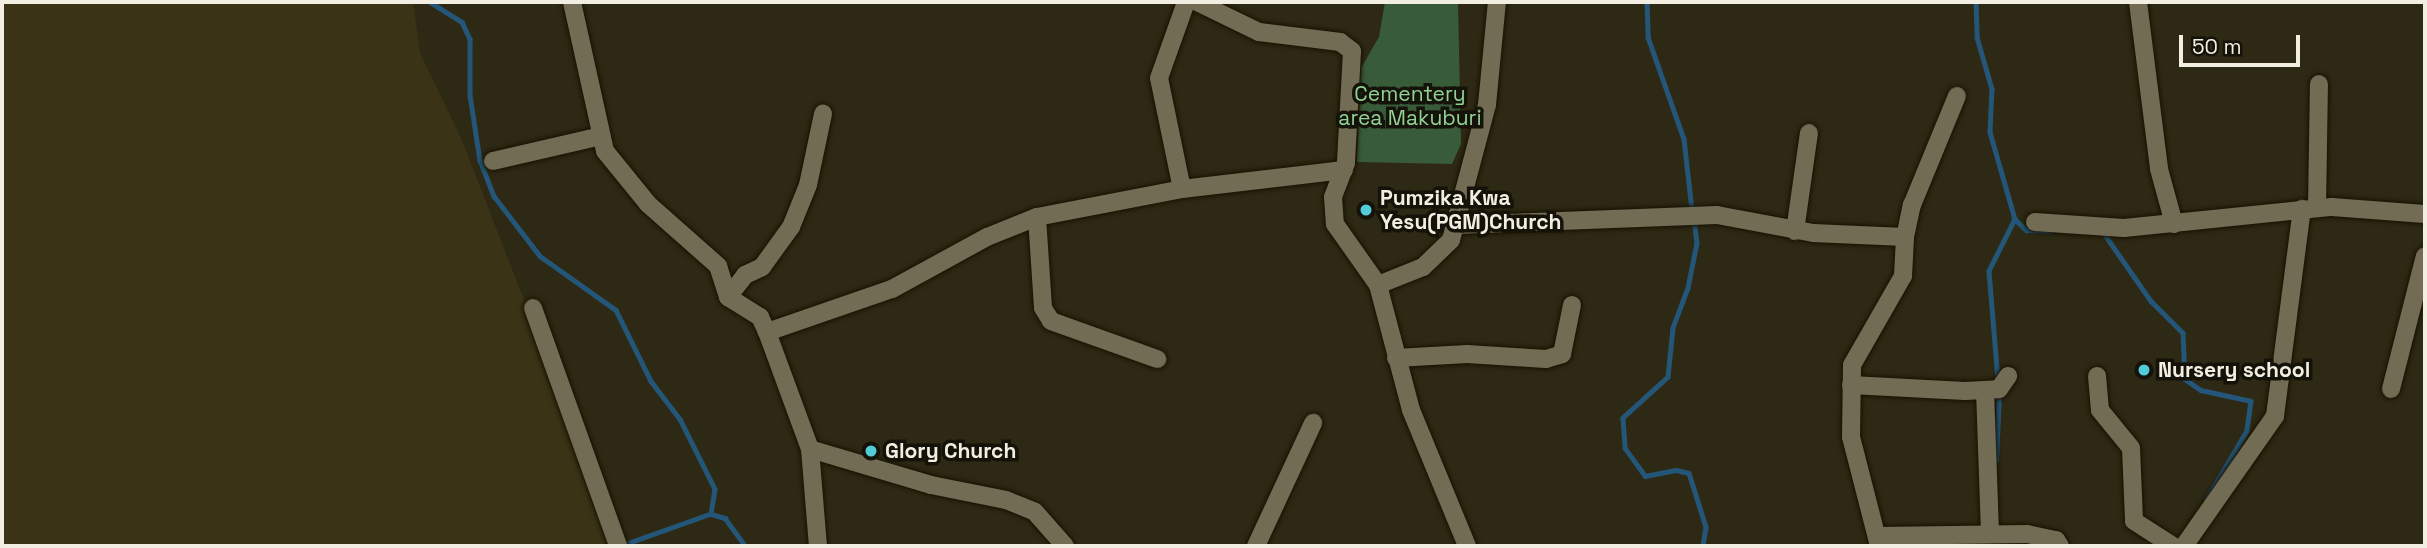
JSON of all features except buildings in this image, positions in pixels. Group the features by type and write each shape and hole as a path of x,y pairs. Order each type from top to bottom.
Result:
{"street":[{"path":"572,2 606,151 648,204 718,266 728,297 760,317 767,332 810,449 818,546"},
{"path":"1182,189 1159,78 1186,2"},
{"path":"1197,2 1259,32 1350,47 1354,58 1344,170 1333,197 1335,224 1378,285 1411,410 1467,546"},
{"path":"1378,285 1423,267 1451,240 1487,105 1497,2"},
{"path":"2138,2 2159,169 2174,224"},
{"path":"2184,546 2275,416 2310,208 2319,84"},
{"path":"1957,96 1918,189 1905,237 1903,276 1862,343 1852,365 1851,437 1856,471 1878,541 1990,533 2026,534 2056,540 2060,546"},
{"path":"728,297 745,275 762,268 792,227 808,185 823,114"},
{"path":"1795,231 1809,133"},
{"path":"494,161 601,136"},
{"path":"767,332 892,289 987,237 1037,217 1182,189 1344,170"},
{"path":"2035,222 2109,228 2174,224 2310,208 2425,214"},
{"path":"1456,225 1717,215 1795,231 1905,237"},
{"path":"1037,217 1043,308 1051,321 1157,359"},
{"path":"2391,389 2425,256"},
{"path":"1396,358 1467,354 1546,359 1562,354 1572,305"},
{"path":"533,308 618,546"},
{"path":"1851,385 1937,392 1986,390 1999,388 2008,376"},
{"path":"2097,376 2100,410 2131,448 2134,521 2173,546"},
{"path":"1986,390 1990,533"},
{"path":"1256,546 1314,423"},
{"path":"810,449 931,485 1006,500 1035,512 1065,546"}],"shaded area":[{"path":"2,2 413,2 420,53 461,138 532,320 611,546 2,546"}],"green space":[{"name":"Cementery area Makuburi","path":"1385,2 1458,2 1461,144 1452,164 1357,162 1361,68 1379,37"}],"waterway":[{"path":"430,2 462,22 470,39 470,95 480,160 494,196 540,256 616,310 651,381 680,419 715,489 711,514 621,546"},
{"path":"1647,2 1648,37 1684,139 1692,210"},
{"path":"1976,2 1977,37 1992,89 1990,132 2015,219 1989,271 1998,381"},
{"path":"1694,219 1697,243 1688,288 1673,328 1668,377 1623,418 1625,448 1645,476 1676,470 1689,473 1706,527 1703,546"},
{"path":"2015,219 2026,230 2049,231"},
{"path":"2103,232 2151,301 2183,333 2185,379 2201,390 2251,401 2247,431 2207,499"},
{"path":"1996,461 1999,393"},
{"path":"711,514 725,518 745,546"}],"place":[{"name":"Pumzika Kwa Yesu(PGM)Church","path":"1366,210"},
{"name":"Nursery school","path":"2144,370"},
{"name":"Glory Church","path":"871,451"}]}
